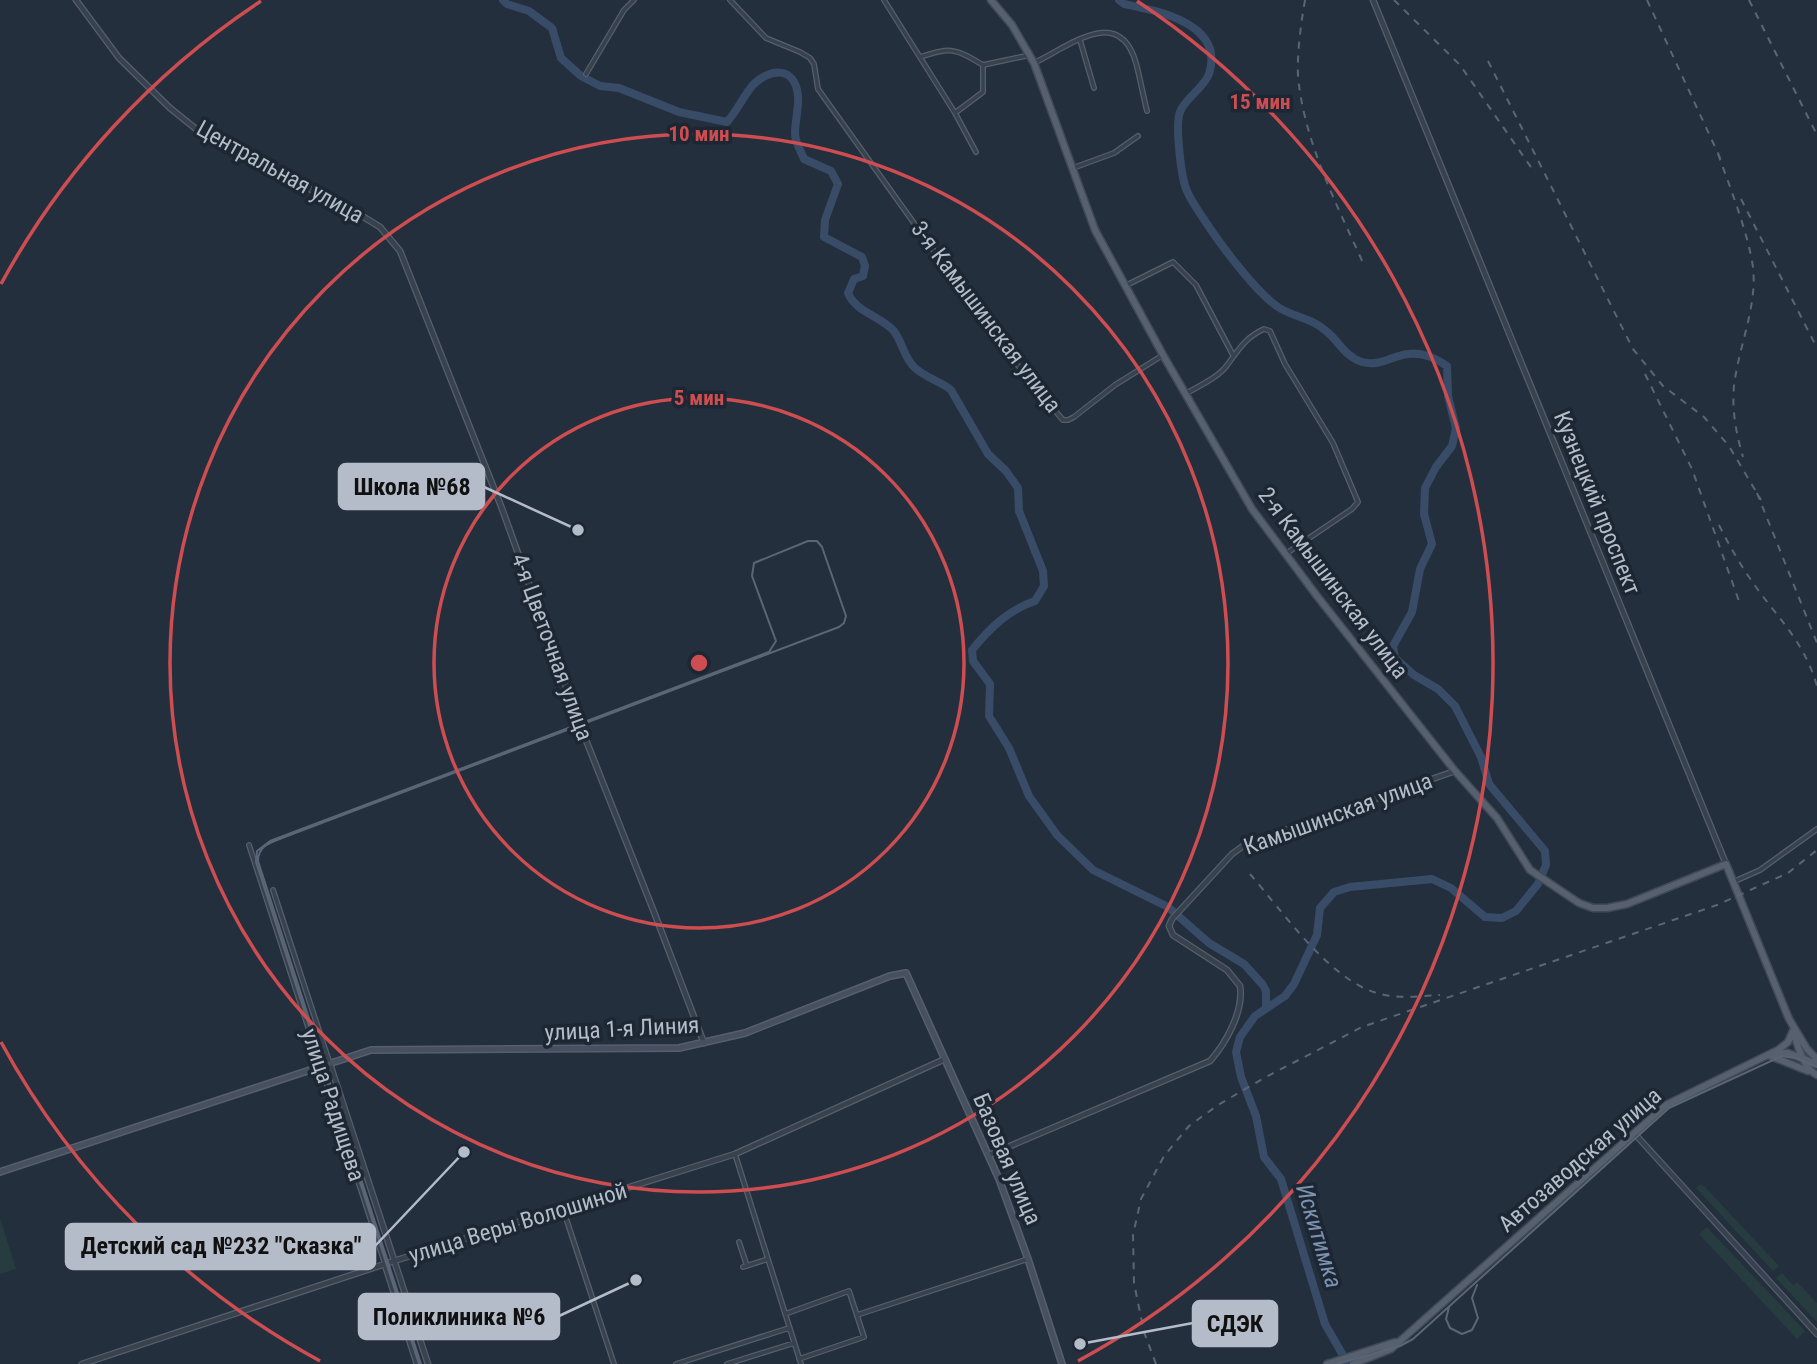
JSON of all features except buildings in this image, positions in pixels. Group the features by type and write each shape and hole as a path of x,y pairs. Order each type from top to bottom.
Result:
{"main road":[{"name":"2-я Камышинская улица","path":"991,0 1012,25 1034,63 1095,230 1252,509 1455,771 1497,818 1530,870 1579,903 1593,908 1607,908 1627,904 1726,864"},
{"name":"Кузнецкий проспект","path":"1726,864 1803,1058 1814,1073"},
{"name":"улица 1-я Линия","path":"320,1068 371,1050 649,1049 704,1044 745,1033 890,976 906,973"},
{"name":"Базовая улица","path":"906,973 989,1155 1028,1259 1062,1364"},
{"name":"Кузнецкий проспект","path":"1793,1030 1817,1059"},
{"name":"Автозаводская улица","path":"1353,1364 1404,1337 1666,1105 1679,1096 1769,1054 1785,1044 1793,1030"},
{"path":"1769,1054 1788,1053 1817,1064"},
{"path":"1769,1054 1814,1073"},
{"path":"0,1172 320,1068"},
{"name":"Автозаводская улица","path":"1326,1364 1366,1356"}],"street":[{"name":"Центральная улица","path":"76,0 119,58 170,108 201,133 362,216 380,227 400,251"},
{"path":"586,74 624,10 634,0"},
{"name":"3-я Камышинская улица","path":"730,0 766,38 810,58 814,64 818,89 1025,376 1063,420 1074,417 1115,385 1163,355"},
{"path":"884,0 955,113 976,152"},
{"name":"Кузнецкий проспект","path":"1373,0 1726,864"},
{"path":"1034,63 1106,30 1118,33 1129,46 1136,64 1147,111"},
{"path":"1080,40 1094,88"},
{"path":"920,57 951,49 983,65 1030,55"},
{"path":"955,113 983,92 983,65"},
{"path":"1073,168 1114,153 1138,136"},
{"name":"4-я Цветочная улица","path":"400,251 493,486 578,720 704,1044"},
{"path":"1125,286 1173,262 1196,285 1206,300 1233,355"},
{"path":"1187,393 1228,365 1243,342 1264,329 1270,331 1285,364 1333,443 1358,502 1352,509 1285,554"},
{"name":"Камышинская улица","path":"989,1155 1210,1060 1222,1047 1239,1005 1240,986 1227,970 1173,936 1169,930 1172,919 1232,854 1243,846 1455,771"},
{"path":"1733,882 1760,870 1817,829"},
{"name":"улица Радищева","path":"248,845 417,1364"},
{"path":"272,890 330,1064"},
{"name":"улица Веры Волошиной","path":"82,1364 394,1261 735,1154 945,1059"},
{"name":"улица Радищева","path":"330,1064 428,1364"},
{"path":"1634,1133 1817,1334"},
{"path":"735,1154 789,1328 800,1362 864,1336 849,1291 785,1314"},
{"path":"563,1209 614,1364"},
{"path":"739,1242 745,1267 768,1259"},
{"path":"857,1315 1028,1259"},
{"path":"676,1364 789,1328"},
{"path":"727,1364 794,1343"}],"green space":[{"path":"1700,1185 1705,1187 1779,1266 1773,1271 1696,1188"},
{"path":"0,1218 16,1269 0,1274"},
{"path":"1707,1227 1805,1331 1797,1339 1699,1234"},
{"path":"1782,1273 1793,1285 1797,1282 1817,1303 1817,1322 1776,1278"}],"waterway":[{"path":"503,0 507,4 529,11 552,28 561,58 581,76 600,86 619,88 679,112 727,122 759,80 773,73 787,74 792,79 798,96 795,134 798,146 804,159 831,171 838,184 825,220 824,237 862,257 865,266 863,276 854,279 848,293 856,305 893,330 914,367 951,390 988,454 1006,471 1018,488 1019,511 1043,571 1044,586 1035,601 1016,609 1000,621 972,650 973,661 990,684 989,716 1009,748 1029,796 1057,835 1093,870 1168,907 1209,943 1244,964 1263,985 1266,991 1266,1006"},
{"name":"Искитимка","path":"1119,0 1124,4 1186,23 1207,43 1211,57 1209,74 1180,112 1178,139 1183,175 1187,191 1197,209 1243,273 1274,304 1321,327 1356,360 1374,363 1402,355 1419,354 1447,366 1448,396 1456,428 1452,446 1436,467 1425,488 1424,514 1432,544 1420,569 1412,612 1393,646 1395,658 1414,675 1438,689 1455,706 1481,757 1489,784 1545,851 1546,865 1538,884 1516,911 1502,918 1485,917 1451,888 1432,879 1350,887 1334,892 1320,908 1317,935 1294,984 1285,996 1255,1016 1240,1037 1236,1052 1241,1077 1256,1116 1264,1157 1281,1179 1325,1324 1348,1364"}],"tram line":[{"path":"419,1364 256,862 257,851 270,841 769,652 776,641 752,576 754,563 808,541 817,541 822,547 846,616 839,627 282,838 265,846 260,852 258,861 421,1364"},
{"path":"1337,1364 1400,1346 1413,1339 1669,1108 1782,1056 1796,1058 1817,1067"},
{"path":"1449,1307 1446,1319 1450,1328 1462,1334 1472,1330 1478,1318 1472,1298 1477,1285"}],"railway":[{"path":"1305,0 1298,57 1301,101 1323,173 1364,265"},
{"path":"1394,0 1460,65 1535,173"},
{"path":"1647,0 1722,162"},
{"path":"1749,0 1817,135"},
{"path":"1488,61 1633,349 1663,386 1704,417 1729,446 1761,500"},
{"path":"1718,154 1743,225 1753,267 1751,307 1733,394 1743,457"},
{"path":"1741,199 1817,348"},
{"path":"1645,374 1692,469 1740,604"},
{"path":"1757,493 1817,643"},
{"path":"1719,525 1745,571 1804,654 1817,686"},
{"path":"1156,1364 1144,1332 1134,1283 1133,1235 1141,1199 1164,1156 1189,1126 1264,1078 1362,1027 1717,905 1788,873 1817,850"},
{"path":"1250,874 1309,944 1344,976 1362,987 1388,996 1440,995"}],"place":[{"name":"Школа №68","path":"578,530"},
{"name":"Детский сад №232 \"Сказка\"","path":"464,1152"},
{"name":"Поликлиника №6","path":"636,1280"},
{"name":"СДЭК","path":"1080,1344"}]}
